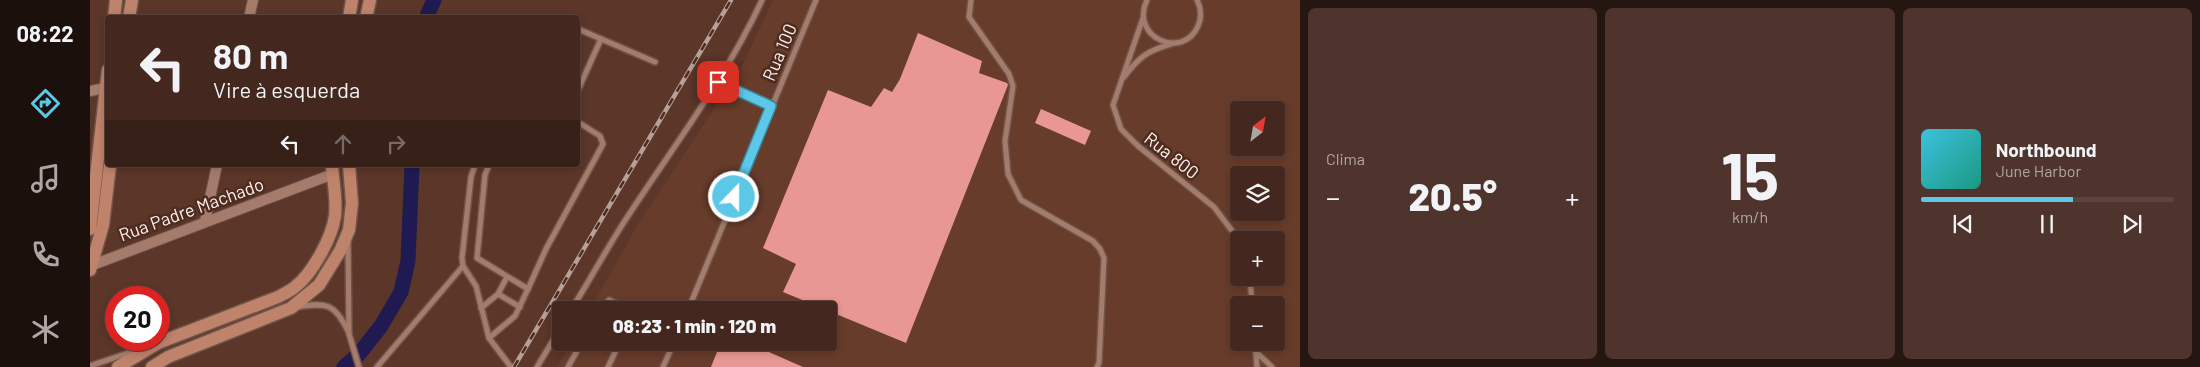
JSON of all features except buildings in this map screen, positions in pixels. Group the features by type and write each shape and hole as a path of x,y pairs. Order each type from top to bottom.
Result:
{"main road":[{"path":"114,15 116,0"},
{"path":"130,15 132,0"},
{"path":"350,15 352,0"},
{"path":"367,15 370,0"},
{"path":"90,229 105,88"},
{"path":"91,266 103,225 110,167"},
{"path":"152,367 168,357 291,308 306,297 328,274 349,230 352,203 349,167"},
{"path":"170,338 278,298 295,287 316,260 332,226 334,216 332,170"},
{"path":"118,367 145,351"}],"street":[{"path":"250,15 253,0"},
{"path":"90,91 105,88"},
{"path":"205,221 218,167"},
{"name":"Rua Padre Machado","path":"91,266 332,170"}],"lane":[{"path":"576,301 625,220 718,82 750,26 762,0"},
{"name":"Rua 100","path":"692,301 816,0"},
{"path":"971,0 969,17 1009,74 1013,86 1005,141 1008,174 1021,200 1093,241 1100,248 1104,258 1097,367"},
{"name":"Rua 800","path":"1147,0 1143,10 1143,18 1113,105 1121,129 1138,146 1214,207 1232,231"},
{"path":"1197,0 1201,13"},
{"path":"1201,0 1201,13"},
{"name":"Rua 800","path":"1121,82 1140,57 1152,49 1183,41 1197,30 1201,13"},
{"path":"1143,18 1151,34 1166,43 1175,43"},
{"path":"580,30 655,62"},
{"path":"580,86 601,39"},
{"path":"718,82 771,106"},
{"path":"488,338 510,322 520,307 546,249 603,144 600,136 580,123"},
{"path":"474,167 471,178 462,258 463,266 476,286 488,338 511,367"},
{"path":"488,167 485,175 478,258 528,289"},
{"path":"349,230 347,270 349,334"},
{"path":"377,367 463,266"},
{"path":"481,308 498,294 507,277"},
{"path":"498,294 520,307"},
{"path":"291,308 318,304 331,307 340,314 349,334 359,367"},
{"path":"537,367 552,342"},
{"path":"90,366 134,351"},
{"path":"568,367 577,351"},
{"path":"608,367 616,351"},
{"path":"663,367 670,351"},
{"path":"1255,351 1257,367"},
{"path":"1255,351 1272,367"}],"shaded area":[{"path":"773,0 1300,0 1300,367 557,367 566,351 837,351 837,301 595,301 638,224 741,68"}],"waterway":[{"path":"427,15 434,0"},
{"path":"344,367 359,354 381,326 401,292 408,261 412,167"}],"railway":[{"path":"514,367 731,0"}],"route":[{"path":"718,82 771,106 734,197"}]}
